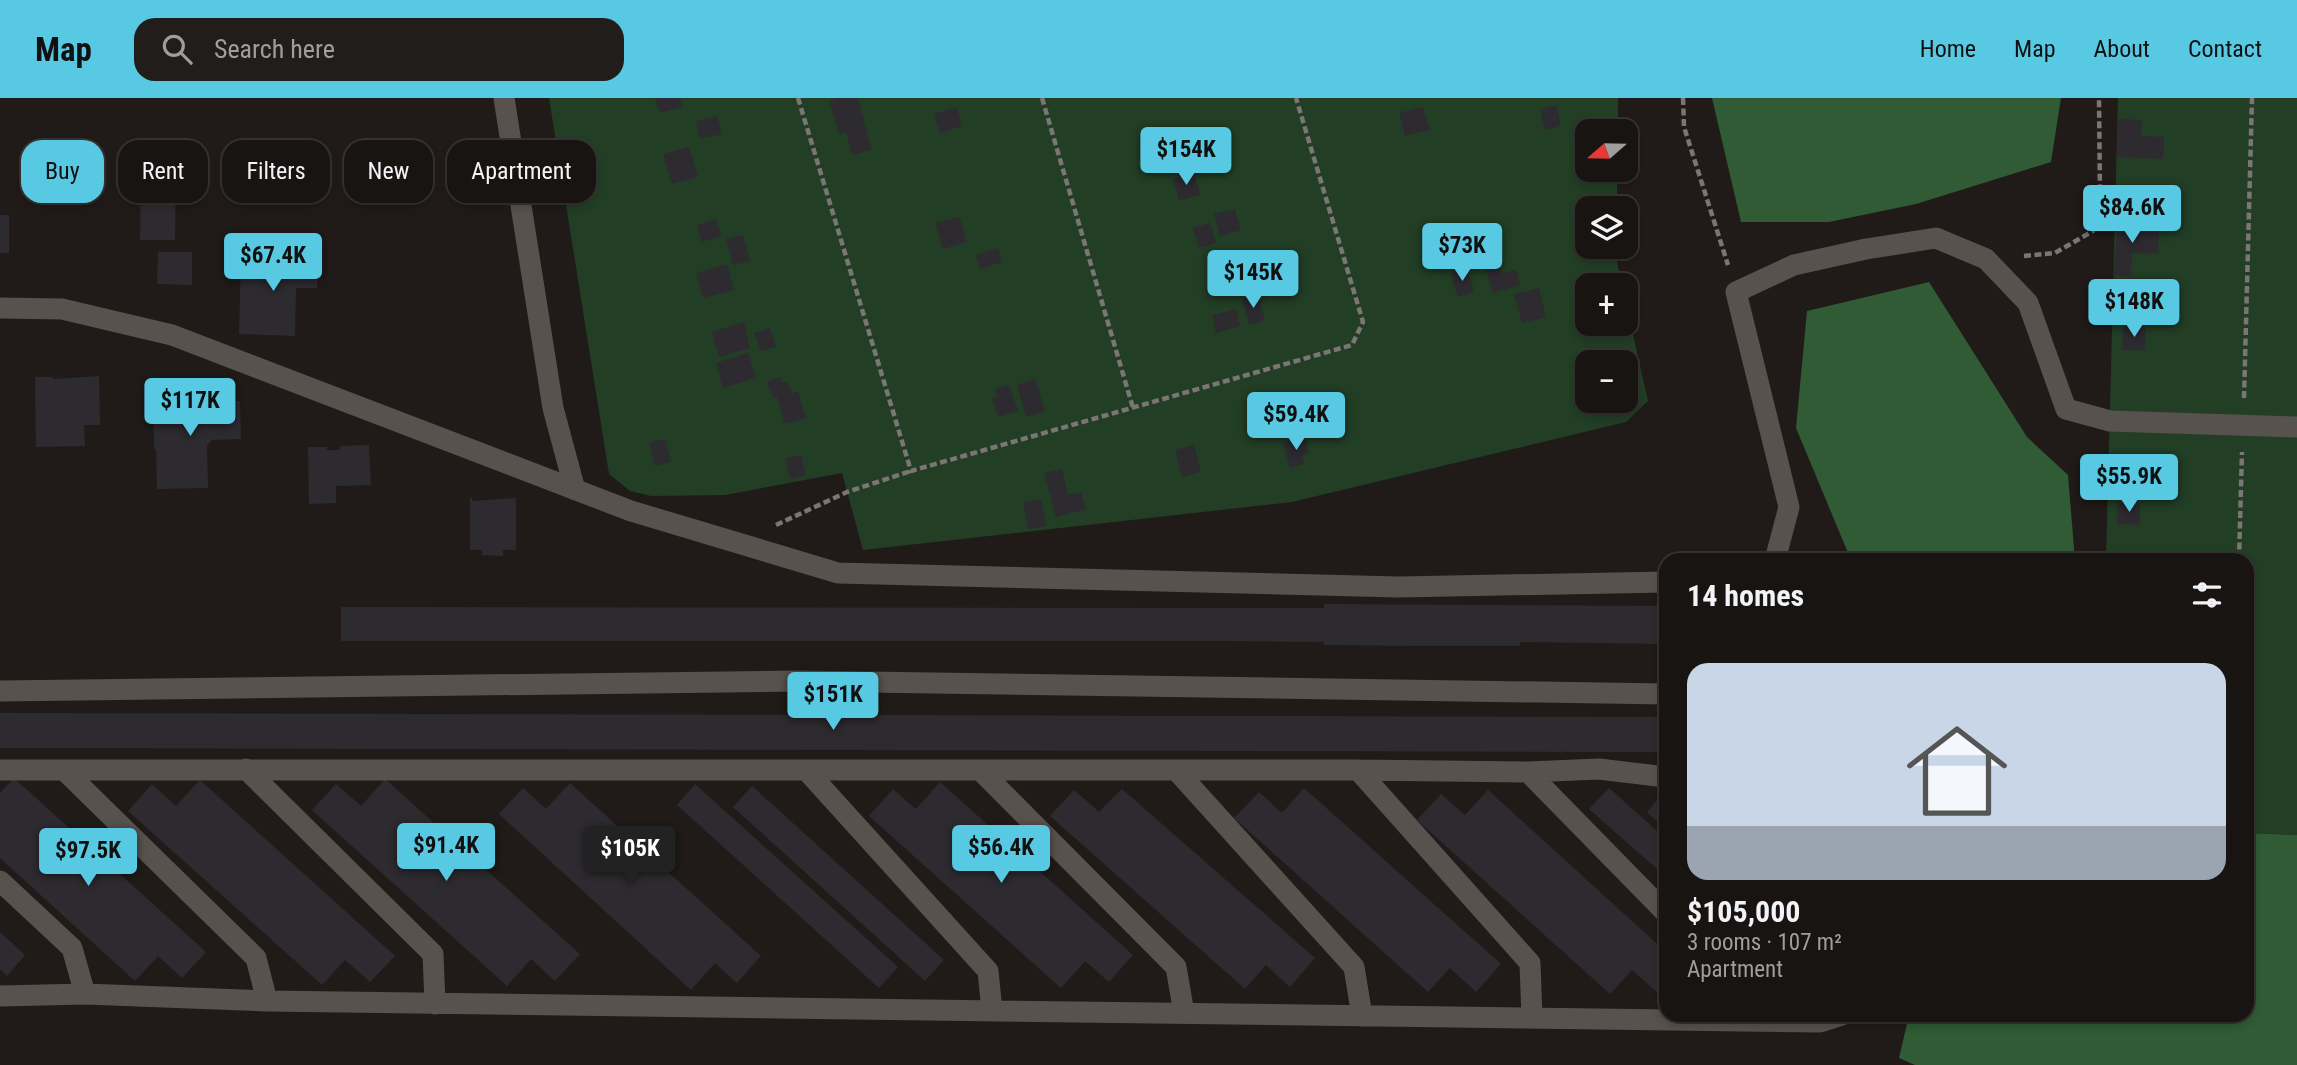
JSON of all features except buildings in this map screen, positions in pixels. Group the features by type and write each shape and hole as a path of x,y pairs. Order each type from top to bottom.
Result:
{"lane":[{"path":"504,98 553,408 575,490"},
{"path":"1777,553 1789,507 1736,292 1794,265 1866,249 1936,238 1986,259 2028,303 2066,409 2110,422 2297,427"},
{"path":"0,308 62,309 172,335 631,511 838,573 1399,587 1659,582"},
{"path":"0,691 798,681 1659,694"},
{"path":"246,769 433,954 435,1004"},
{"path":"0,770 1528,772 1599,769 1659,776"},
{"path":"64,770 256,958 267,1001"},
{"path":"980,770 1176,967 1184,1013"},
{"path":"1176,770 1354,967 1362,1016"},
{"path":"1358,770 1530,963 1532,1018"},
{"path":"807,771 988,971 992,1011"},
{"path":"1528,772 1659,906"},
{"path":"0,881 72,948 85,994"},
{"path":"0,996 85,994 435,1004 1659,1018"}],"path":[{"path":"798,98 911,471"},
{"path":"1042,98 1133,408"},
{"path":"738,543 847,492 911,471 1352,345 1363,323 1296,98"},
{"path":"1683,98 1684,127 1736,292"},
{"path":"1986,259 2055,253 2093,231 2101,197 2099,98"},
{"path":"2239,553 2252,98"}],"green space":[{"path":"549,98 1618,98 1618,119 1575,119 1575,182 1617,182 1617,196 1575,196 1575,259 1616,259 1619,273 1575,273 1575,336 1633,336 1637,350 1575,350 1575,413 1635,413 1626,422 1292,502 863,550 842,473 725,495 651,496 630,491 609,474 566,203 596,203 596,140 556,140"},
{"path":"1712,98 2061,98 2051,162 1916,204 1829,222 1741,222"},
{"path":"2118,98 2297,98 2297,835 2254,833 2254,553 2106,553"},
{"path":"1929,282 2027,437 2068,475 2074,553 1848,553 1796,428 1807,311"},
{"path":"1638,356 1648,401 1638,411"},
{"path":"2254,833 2297,835 2297,1065 1915,1065 1899,1058 1907,1022 2254,1022"}]}
